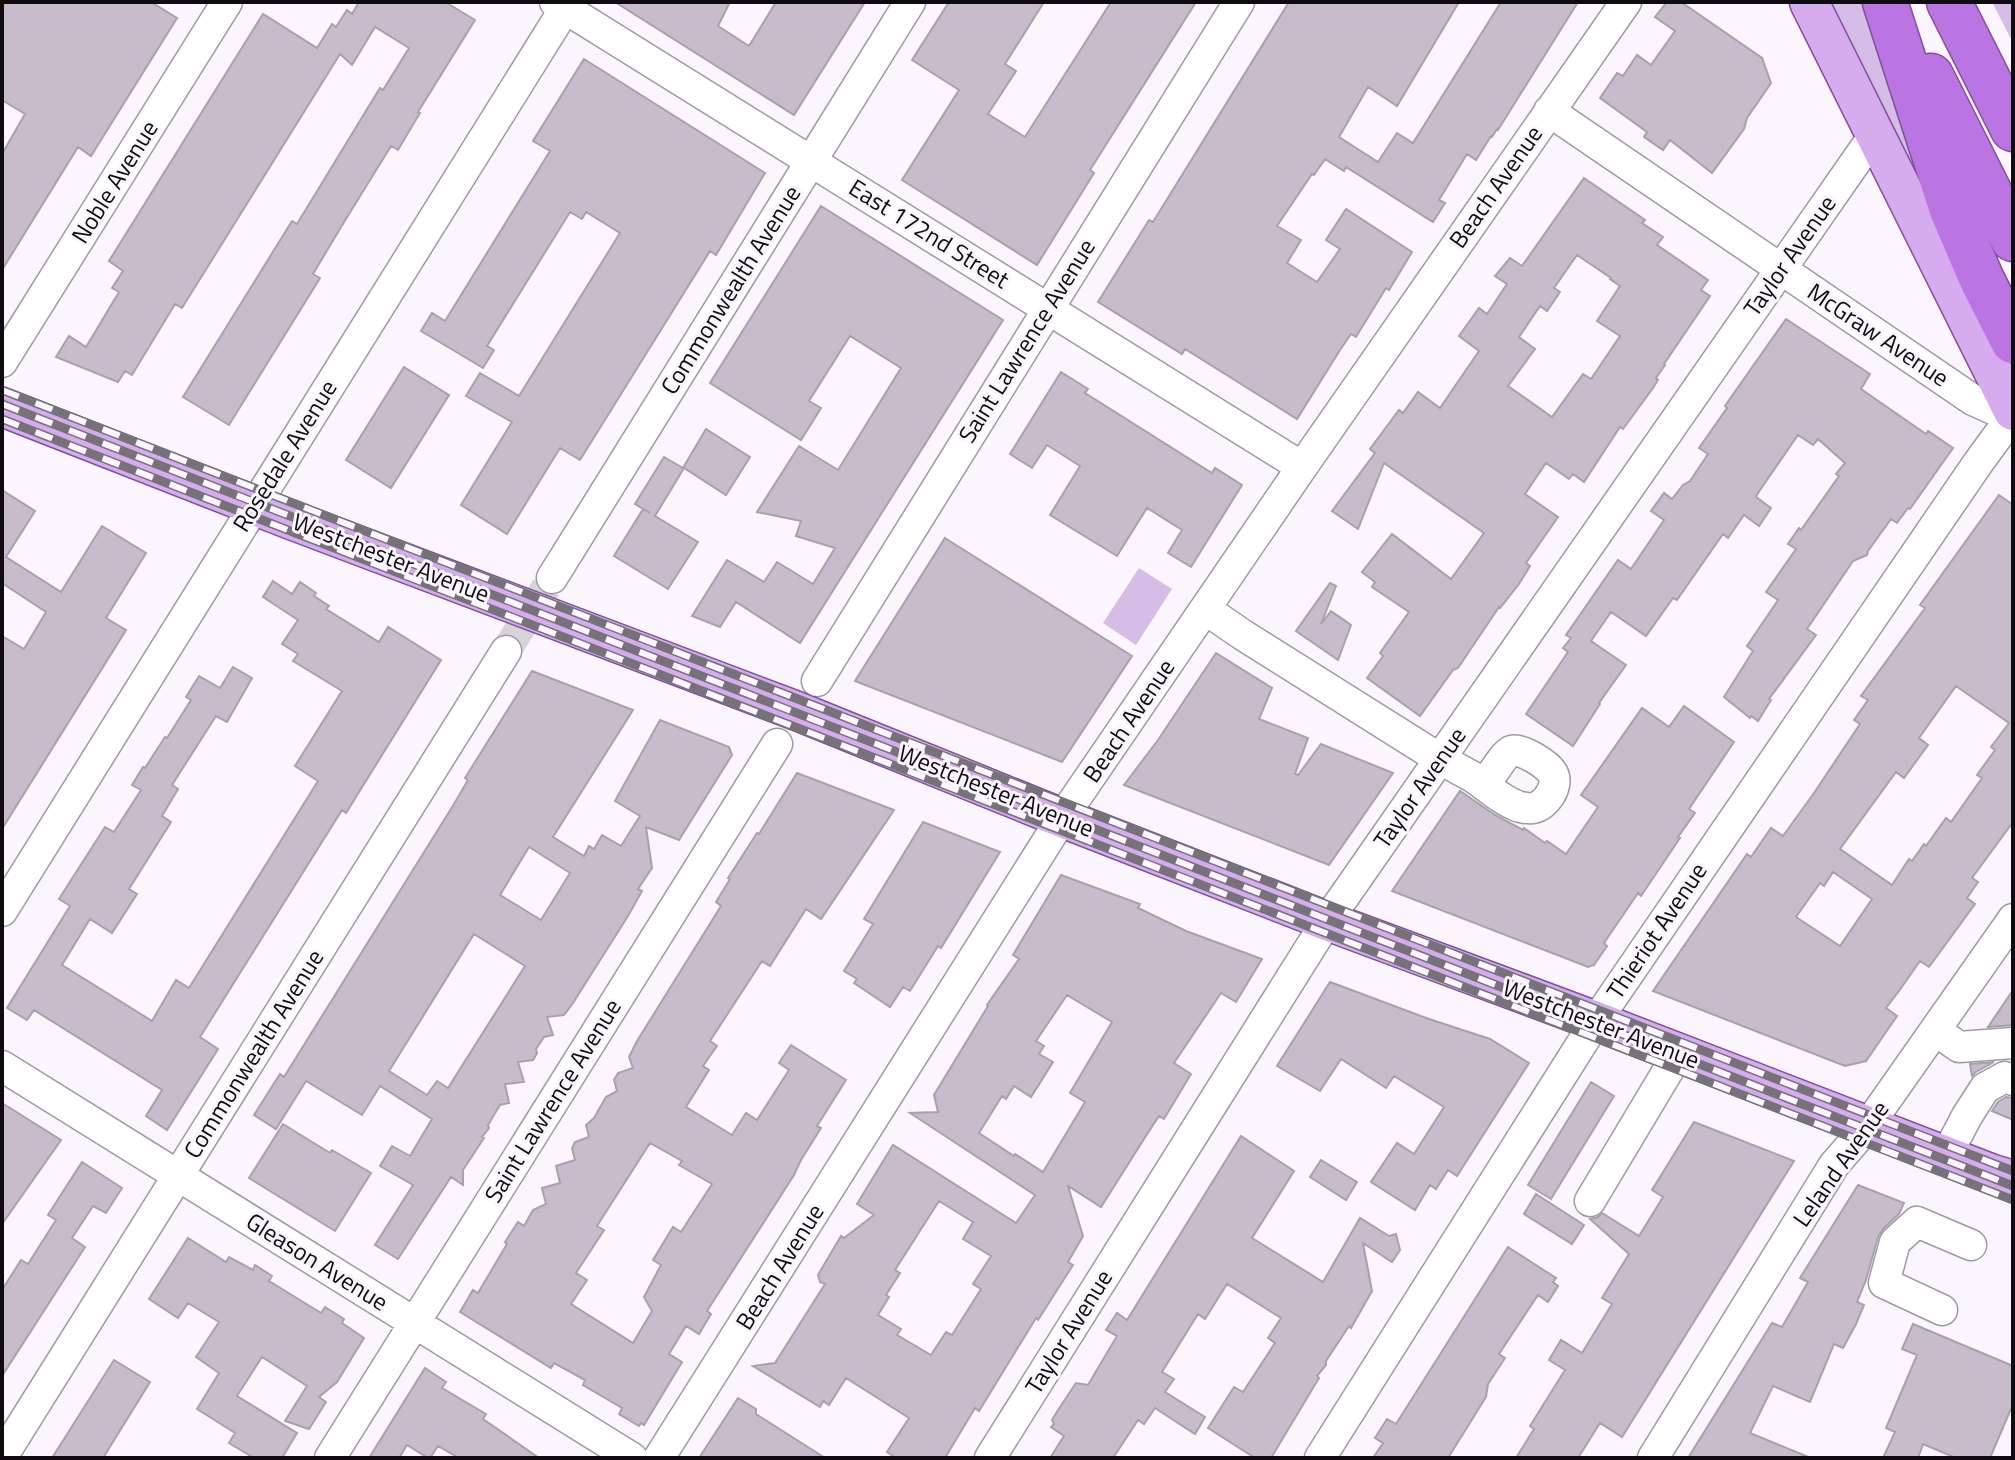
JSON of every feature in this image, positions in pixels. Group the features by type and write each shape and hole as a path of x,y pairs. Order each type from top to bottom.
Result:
{"highway":[{"path":"1885,2 1952,210 2013,341"},
{"path":"1894,2 2013,239"},
{"path":"1951,2 2013,86"},
{"path":"1951,2 2013,129"}],"main road":[{"path":"1809,2 2013,413"},
{"name":"Westchester Avenue","path":"2,407 254,506 797,711 1327,921 1596,1021 2005,1180"}],"street":[{"name":"Noble Avenue","path":"2,362 227,2"},
{"name":"Commonwealth Avenue","path":"552,578 910,2"},
{"name":"Saint Lawrence Avenue","path":"817,681 1239,2"},
{"name":"Beach Avenue","path":"659,1458 1062,818 1626,2"},
{"name":"East 172nd Street","path":"563,4 1302,467"},
{"name":"Rosedale Avenue","path":"2,911 563,4"},
{"name":"McGraw Avenue","path":"1549,111 1973,400 2013,413"},
{"name":"Taylor Avenue","path":"990,1458 1327,921 1875,134"},
{"name":"Thieriot Avenue","path":"1320,1458 1596,1021 2013,413"},
{"path":"1205,609 1484,785"},
{"name":"Commonwealth Avenue","path":"2,1457 10,1426 178,1176 506,651"},
{"name":"Saint Lawrence Avenue","path":"330,1458 777,744"},
{"name":"Leland Avenue","path":"1653,1458 1834,1165 1867,1127 2013,919"},
{"path":"1935,1030 1959,1047 2013,1043"},
{"path":"1590,1201 1678,1054"},
{"name":"Gleason Avenue","path":"2,1066 632,1458"},
{"path":"1946,1156 1985,1088 2005,1077 2013,1080"},
{"path":"1942,1310 1884,1283 1895,1242 1917,1222 1971,1245"}],"shaded area":[{"path":"1825,2 1869,2 1923,164 1910,170"},
{"path":"1992,2 2013,2 2013,43"},
{"path":"1139,568 1172,589 1136,645 1103,623"}],"building":[{"path":"2,2 151,2 177,18 91,156 78,147 2,270 2,154 25,114 2,100"},
{"path":"359,2 445,2 475,20 398,150 391,146 341,227 313,274 320,278 229,425 183,397 292,221 297,224 380,88 383,90 409,48 375,27 352,65 340,54 182,308 175,304 132,375 125,371 118,382 56,357 69,336 86,347 119,292 112,288 123,271 109,261 263,14 317,48 332,24 336,27 347,10 352,14"},
{"path":"615,2 730,2 718,26 749,46 776,2 865,2 794,115"},
{"path":"949,2 1044,2 1005,64 1016,71 988,114 1025,137 1111,2 1196,2 1090,170 1094,173 1037,265 902,180 959,90 912,60"},
{"path":"1289,2 1459,2 1397,106 1368,87 1339,137 1378,162 1397,133 1413,143 1501,2 1578,2 1498,130 1476,160 1467,154 1439,200 1445,203 1433,222 1346,167 1344,171 1325,159 1312,174 1277,226 1301,240 1287,263 1317,282 1340,249 1326,240 1346,209 1412,252 1356,337 1351,334 1297,419 1185,349 1182,354 1098,302 1149,220 1153,222"},
{"path":"1667,2 1681,2 1762,58 1771,83 1747,118 1744,129 1712,173 1670,140 1663,150 1644,137 1647,132 1600,98 1617,73 1623,76 1637,55 1651,65 1675,31 1655,17"},
{"path":"584,59 765,173 716,255 710,251 580,460 560,448 507,534 461,505 512,422 466,396 480,373 519,396 620,233 586,212 582,219 570,212 487,346 494,350 483,368 421,331 432,313 445,321 550,151 533,141"},
{"path":"1584,178 1645,220 1642,223 1663,237 1657,245 1708,280 1701,290 1710,296 1664,364 1653,388 1623,429 1620,427 1584,482 1573,474 1569,479 1546,463 1525,494 1558,517 1526,563 1530,566 1519,584 1420,716 1367,678 1383,656 1380,653 1409,612 1372,587 1375,582 1362,572 1392,534 1451,579 1484,533 1384,463 1358,529 1332,511 1375,453 1370,449 1399,410 1403,413 1418,392 1440,408 1479,351 1459,336 1479,308 1487,314 1507,284 1495,276 1510,258 1522,266","holes":["1577,255 1620,286 1597,321 1620,336 1591,379 1583,374 1552,417 1508,386 1535,349 1519,337 1540,306 1547,311 1560,292 1554,288"]},
{"path":"821,206 1003,320 800,643 736,602 720,627 692,616 727,560 764,582 777,562 813,584 835,548 796,536 801,521 757,512 799,446 838,470 901,368 850,336 809,401 821,408 801,440 710,383"},
{"path":"1786,319 1870,374 1861,389 1926,434 1928,431 1953,448 1910,509 1897,523 1891,519 1867,555 1853,561 1807,629 1816,635 1769,699 1758,721 1724,697 1753,651 1747,646 1778,600 1766,592 1796,549 1788,544 1839,476 1836,474 1845,463 1818,439 1813,445 1798,435 1756,497 1771,508 1759,526 1744,515 1728,538 1723,534 1677,600 1673,598 1646,636 1611,612 1591,641 1626,665 1573,746 1526,714 1568,652 1563,648 1571,638 1566,635 1618,560 1631,569 1664,520 1651,511 1664,493 1672,499 1690,481 1708,454 1699,448"},
{"path":"404,367 449,395 391,488 346,460"},
{"path":"1061,372 1088,389 1085,393 1212,473 1215,468 1242,485 1191,567 1168,553 1182,530 1147,508 1117,556 1050,515 1080,466 1047,445 1032,468 1010,454"},
{"path":"706,429 750,457 726,495 684,468 655,516 698,542 668,589 614,556 643,509 650,513 635,504 664,457 683,468"},
{"path":"2,490 35,511 6,557 61,592 102,526 146,553 106,618 126,630 2,829 2,636 24,649 46,612 2,583"},
{"path":"1999,495 2013,505 2013,822 1972,878 1978,882 1967,898 1975,904 1929,967 1920,961 1886,1008 1897,1016 1866,1061 1845,1066 1653,991 1747,854 1751,857 1771,828 1783,836 1814,793 1860,724 1854,720 1868,700 1861,696 1925,608 1920,605","holes":["1956,686 2009,723 1991,747 1995,750 1977,775 1982,778 1951,822 1946,818 1926,846 1924,844 1912,861 1909,859 1892,885 1840,849 1896,772 1904,778 1928,745 1919,738","1833,872 1872,899 1840,946 1796,917 1820,883 1824,886"]},
{"path":"945,538 1132,656 1062,762 855,681"},
{"path":"273,581 292,594 300,582 329,606 326,609 379,642 388,627 441,660 346,813 342,810 200,1037 218,1049 167,1130 146,1116 162,1090 34,1010 27,1020 7,1008 70,906 59,899 105,827 114,832 141,790 132,785 191,700 186,697 199,676 220,688 233,667 252,678 227,722 216,716 172,785 178,789 162,816 171,822 129,889 137,894 112,933 90,919 62,965 152,1021 176,980 189,988 318,781 295,766 342,691 293,661 298,654 282,644 298,620 263,597"},
{"path":"1330,583 1336,586 1321,624 1331,611 1351,625 1338,660 1296,631"},
{"path":"1216,653 1272,688 1259,719 1308,738 1295,774 1298,775 1321,744 1393,773 1329,865 1124,785"},
{"path":"532,671 633,710 553,837 584,856 589,846 594,849 602,835 621,846 640,816 615,801 660,720 729,747 732,755 679,840 646,827 652,868 638,889 642,891 628,916 564,1015 547,1017 553,1035 544,1037 533,1060 518,1062 524,1082 505,1084 509,1103 500,1105 488,1125 484,1138 463,1170 463,1185 451,1177 398,1259 375,1245 413,1185 380,1166 392,1146 410,1156 432,1119 380,1086 362,1115 306,1081 276,1129 254,1115 280,1074 284,1077 454,804 468,780 465,778","holes":["529,847 570,873 541,920 500,895","474,934 525,966 448,1088 437,1081 427,1095 389,1071"]},
{"path":"1684,706 1734,742 1689,809 1695,813 1680,838 1641,896 1638,893 1604,943 1607,946 1594,965 1588,967 1392,891 1460,791 1495,815 1524,828 1566,854 1598,807 1581,795 1642,708 1669,727"},
{"path":"797,773 894,810 821,919 806,909 770,966 762,961 710,1041 717,1046 703,1066 709,1070 686,1107 732,1135 746,1113 757,1120 789,1070 779,1063 791,1045 846,1080 817,1126 821,1128 794,1175 707,1311 711,1314 699,1334 686,1326 669,1354 682,1362 644,1425 641,1423 639,1426 619,1414 622,1408 583,1385 585,1380 554,1363 551,1368 460,1312 473,1290 478,1293 518,1222 524,1226 533,1210 546,1204 542,1188 560,1183 556,1166 575,1160 572,1148 575,1142 589,1137 586,1125 594,1118 606,1097 617,1091 614,1080 618,1073 633,1068 629,1057 637,1041 721,906 716,902 728,878","holes":["650,1143 682,1161 679,1165 712,1184 681,1232 673,1227 653,1260 661,1265 644,1297 652,1311 633,1343 571,1304 587,1280 576,1273 604,1230 597,1226"]},
{"path":"923,822 1000,852 941,948 938,946 910,991 903,987 890,1007 854,983 857,979 844,971 873,924 864,919"},
{"path":"1061,875 1140,904 1138,908 1186,931 1262,959 1236,1002 1221,993 1174,1063 1191,1074 1164,1119 1159,1116 1101,1207 1068,1186 1083,1236 1068,1262 1073,1265 1038,1320 1036,1318 979,1411 975,1408 945,1458 896,1458 887,1452 909,1418 846,1378 829,1405 823,1401 820,1407 753,1366 775,1363 825,1284 820,1282 818,1275 841,1236 844,1238 874,1215 857,1204 893,1145 1016,1223 1035,1195 910,1113 938,1112 934,1095 987,1005 1019,959 1013,955","holes":["1067,995 1112,1022 1070,1093 1085,1102 1043,1172 979,1133 1002,1096 1006,1099 1014,1086 1031,1097 1053,1062 1039,1054 1044,1046 1036,1041","939,1201 973,1222 963,1239 991,1256 973,1284 981,1289 952,1335 946,1332 931,1355 897,1335 901,1329 878,1315 900,1273 895,1270"]},
{"path":"1330,982 1490,1039 1529,1063 1457,1176 1448,1170 1436,1189 1430,1185 1415,1210 1371,1182 1397,1143 1414,1154 1444,1107 1394,1076 1386,1088 1341,1059 1320,1091 1277,1066"},
{"path":"2013,990 2013,1025 1988,1027"},
{"path":"1994,1062 1976,1072 1972,1076 1970,1064"},
{"path":"1591,1082 1614,1096 1551,1199 1528,1185"},
{"path":"2006,1097 2013,1098 2013,1120 1992,1111"},
{"path":"2,1103 61,1140 2,1224"},
{"path":"1694,1122 1794,1161 1622,1437 1600,1423 1578,1458 1516,1458 1534,1429 1530,1426 1565,1370 1549,1360 1561,1340 1582,1353 1612,1304 1602,1298 1629,1254 1590,1219 1602,1213 1639,1236 1663,1197 1652,1190"},
{"path":"283,1124 330,1153 332,1150 371,1173 335,1231 249,1178"},
{"path":"1241,1136 1294,1171 1252,1238 1323,1282 1360,1218 1389,1236 1396,1234 1400,1250 1392,1262 1363,1243 1372,1291 1351,1328 1349,1326 1326,1361 1271,1458 1255,1458 1208,1428 1234,1387 1243,1392 1275,1343 1268,1338 1281,1318 1227,1284 1205,1319 1198,1314 1162,1372 1174,1379 1165,1392 1205,1417 1195,1434 1155,1408 1144,1424 1138,1420 1113,1458 1050,1458 1064,1436 1051,1427 1054,1424 1052,1420 1076,1383 1088,1385 1117,1336 1106,1330 1117,1313 1127,1320"},
{"path":"1321,1160 1357,1182 1346,1200 1310,1177"},
{"path":"82,1162 122,1188 106,1213 93,1206 72,1238 85,1247 2,1376 2,1290 21,1260 28,1264 56,1220 48,1215"},
{"path":"1858,1185 1904,1203 1899,1214 1878,1237 1857,1302 1864,1305 1856,1324 1843,1348 1834,1344 1810,1402 1773,1386 1750,1433 1811,1458 1688,1458 1772,1323 1782,1327 1808,1282 1800,1278"},
{"path":"1536,1194 1584,1225 1572,1244 1524,1214"},
{"path":"188,1238 226,1262 229,1257 253,1270 255,1265 272,1276 269,1281 321,1313 325,1307 344,1319 342,1323 364,1338 337,1382 319,1397 326,1402 309,1429 285,1421 307,1386 262,1357 237,1396 297,1433 282,1458 254,1458 229,1443 235,1433 197,1409 219,1373 196,1357 219,1322 188,1303 178,1318 149,1299"},
{"path":"1508,1247 1556,1278 1553,1282 1558,1286 1548,1302 1538,1295 1499,1354 1505,1358 1488,1384 1486,1397 1448,1458 1373,1458 1383,1443 1375,1438 1387,1419 1396,1424"},
{"path":"1913,1324 2013,1366 2013,1404 1990,1458 1956,1458 1923,1444 1918,1458 1883,1458 1895,1432 1886,1428 1917,1355 1902,1349"},
{"path":"114,1360 150,1382 103,1458 52,1458"},
{"path":"425,1368 446,1382 442,1388 486,1414 483,1419 539,1458 459,1458 438,1446 428,1458 407,1445 399,1458 369,1458"},
{"path":"738,1398 756,1409 756,1414 825,1458 699,1458"}],"tunnel":[{"path":"506,651 552,578"}],"railway":[{"path":"2,390 2013,1171"},
{"path":"2,404 2013,1186"},
{"path":"2,419 2013,1200"}]}
